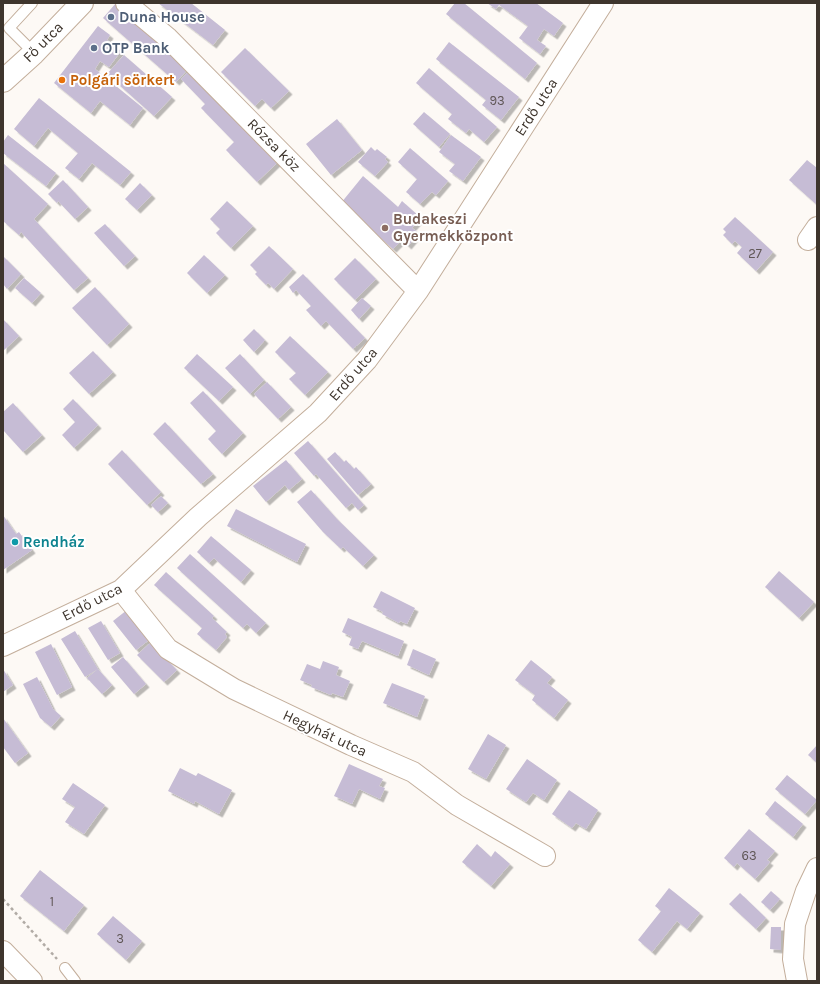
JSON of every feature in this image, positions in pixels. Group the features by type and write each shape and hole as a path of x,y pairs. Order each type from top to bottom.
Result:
{"main road":[{"name":"Fő utca","path":"3,81 34,53 82,3"}],"street":[{"name":"Rózsa köz","path":"126,3 168,38 418,291"},
{"name":"Erdő utca","path":"3,646 121,590 198,517 318,413 368,360 418,291 603,3"},
{"name":"Hegyhát utca","path":"121,590 168,649 241,692 351,745 413,772 457,804 545,856"},
{"path":"798,981 793,958 795,924 806,891 817,868"},
{"path":"3,951 32,981"}],"lane":[{"path":"32,3 9,28 34,53"},
{"path":"65,968 76,981"}],"path":[{"path":"3,899 65,968"}],"building":[{"path":"116,3 190,67 176,82 103,18"},
{"path":"158,3 191,3 225,30 213,45"},
{"path":"455,3 464,3 537,63 525,79 446,14"},
{"path":"487,3 536,3 563,23 554,36 544,29 537,40 546,46 540,54 519,38 528,26 499,5 496,9"},
{"path":"98,26 110,35 107,40 121,51 109,67 100,61 95,69 143,108 130,125 100,101 91,113 54,83"},
{"path":"449,42 519,97 501,120 482,105 486,100 436,59"},
{"path":"245,48 289,91 271,108 262,99 255,106 221,72"},
{"path":"124,55 172,97 154,116 107,74"},
{"path":"192,68 280,160 257,182 226,150 234,142 201,108 205,104 181,79"},
{"path":"429,68 497,127 484,142 469,129 466,133 448,119 452,114 416,83"},
{"path":"39,98 131,172 120,185 92,163 79,179 65,168 78,153 48,128 34,146 14,129"},
{"path":"424,112 450,134 439,147 413,124"},
{"path":"337,119 362,150 331,175 306,144"},
{"path":"8,135 56,173 46,186 3,153 3,142"},
{"path":"451,135 481,157 463,181 449,171 455,164 439,152"},
{"path":"371,147 375,151 377,149 387,157 385,159 388,162 375,176 358,162"},
{"path":"410,148 448,181 436,195 432,192 420,204 406,192 417,179 398,162"},
{"path":"807,160 817,168 817,205 789,180"},
{"path":"3,163 48,204 34,219 88,278 74,290 21,232 19,235 3,221"},
{"path":"363,176 398,207 402,201 421,218 412,228 419,233 408,246 402,240 393,249 341,203"},
{"path":"63,180 88,207 75,219 58,201 57,203 48,194"},
{"path":"140,183 152,195 137,210 125,199"},
{"path":"227,201 253,226 231,248 216,233 220,229 210,219"},
{"path":"735,217 773,252 756,271 737,253 742,247 735,241 732,244 723,235 726,232 723,229"},
{"path":"105,224 135,256 124,266 94,233"},
{"path":"269,246 293,269 274,289 268,283 266,285 255,274 257,272 250,265"},
{"path":"204,255 225,275 207,293 187,273"},
{"path":"3,256 21,274 7,289 3,284"},
{"path":"355,258 376,279 355,300 334,279"},
{"path":"303,274 365,338 353,349 326,321 321,326 306,310 311,306 296,290 293,293 289,287"},
{"path":"24,278 41,293 32,303 15,288"},
{"path":"95,287 129,324 107,345 72,308"},
{"path":"362,298 371,306 359,319 351,310"},
{"path":"3,319 19,336 3,351"},
{"path":"254,329 265,340 254,352 243,340"},
{"path":"290,336 328,372 305,395 289,379 296,373 275,352"},
{"path":"93,351 113,372 89,394 69,373"},
{"path":"197,354 233,387 219,401 184,368"},
{"path":"240,354 264,380 250,394 225,368"},
{"path":"267,382 291,407 278,419 254,394"},
{"path":"203,391 243,433 222,454 208,439 216,431 190,403"},
{"path":"73,399 98,425 74,448 62,435 75,422 63,409"},
{"path":"13,403 42,435 23,452 3,430 3,412"},
{"path":"165,422 213,474 201,484 153,434"},
{"path":"308,441 364,505 358,510 352,503 346,508 316,474 314,476 294,453"},
{"path":"122,450 161,492 147,505 108,464"},
{"path":"335,452 344,462 346,460 354,469 356,467 371,484 358,495 327,459"},
{"path":"286,460 302,479 289,490 285,485 266,502 253,486"},
{"path":"311,490 337,519 374,555 363,566 343,547 341,549 323,532 297,502"},
{"path":"161,496 168,503 158,512 151,505"},
{"path":"236,509 306,544 297,562 227,526"},
{"name":"Rendház","path":"3,515 16,534 19,532 32,550 3,570"},
{"path":"211,536 251,570 241,582 214,558 209,563 197,552"},
{"path":"190,554 266,623 256,633 247,624 243,628 177,568"},
{"path":"779,571 814,602 799,618 765,587"},
{"path":"166,572 214,616 212,618 227,632 225,634 227,637 216,650 197,634 202,628 154,585"},
{"path":"381,591 415,608 407,624 400,621 399,623 382,614 383,612 373,607"},
{"path":"127,610 149,640 136,650 113,621"},
{"path":"348,618 404,641 398,656 362,641 358,649 349,645 352,637 342,632"},
{"path":"101,621 120,653 108,660 88,628"},
{"path":"75,631 98,669 85,677 61,639"},
{"path":"150,643 177,670 164,682 137,655"},
{"path":"51,644 72,687 57,695 35,652"},
{"path":"413,649 436,659 429,675 407,665"},
{"path":"123,657 146,684 134,694 111,667"},
{"path":"531,660 552,677 547,683 568,700 554,718 532,700 535,695 515,680"},
{"path":"323,661 339,667 336,675 350,681 343,697 332,693 331,695 311,687 312,685 300,680 307,664 320,669"},
{"path":"3,669 13,685 3,692"},
{"path":"98,669 112,685 102,694 87,678"},
{"path":"37,677 53,709 61,716 51,727 40,718 23,684"},
{"path":"392,683 425,696 417,717 383,703"},
{"path":"3,718 28,753 15,763 3,747"},
{"path":"488,734 506,745 486,779 468,769"},
{"path":"817,745 817,763 808,755"},
{"path":"527,759 557,780 544,800 533,793 526,802 506,789"},
{"path":"349,764 383,779 379,786 385,788 380,799 359,789 352,804 334,796"},
{"path":"180,768 196,776 198,773 232,790 219,814 195,801 194,804 168,791"},
{"path":"787,775 817,800 805,814 775,789"},
{"path":"73,783 105,805 84,834 65,822 75,807 62,799"},
{"path":"569,790 598,810 586,829 576,823 572,828 552,814"},
{"path":"775,801 803,824 793,837 765,814"},
{"path":"749,829 775,851 767,860 770,862 755,879 737,863 734,867 724,858"},
{"path":"477,844 491,857 495,851 510,864 491,886 462,862"},
{"path":"40,870 84,905 64,931 20,896"},
{"path":"669,888 700,913 687,929 677,921 652,952 638,940 661,911 655,906"},
{"path":"771,891 780,899 770,910 761,902"},
{"path":"740,893 766,918 756,929 729,904"},
{"path":"113,916 142,941 126,960 97,934"},
{"path":"771,927 781,927 781,950 770,949"}],"place":[{"name":"Duna House","path":"111,17"},
{"name":"OTP Bank","path":"94,48"},
{"name":"Polgári sörkert","path":"62,80"},
{"name":"Budakeszi Gyermekközpont","path":"385,228"},
{"name":"Rendház","path":"15,542"}]}
